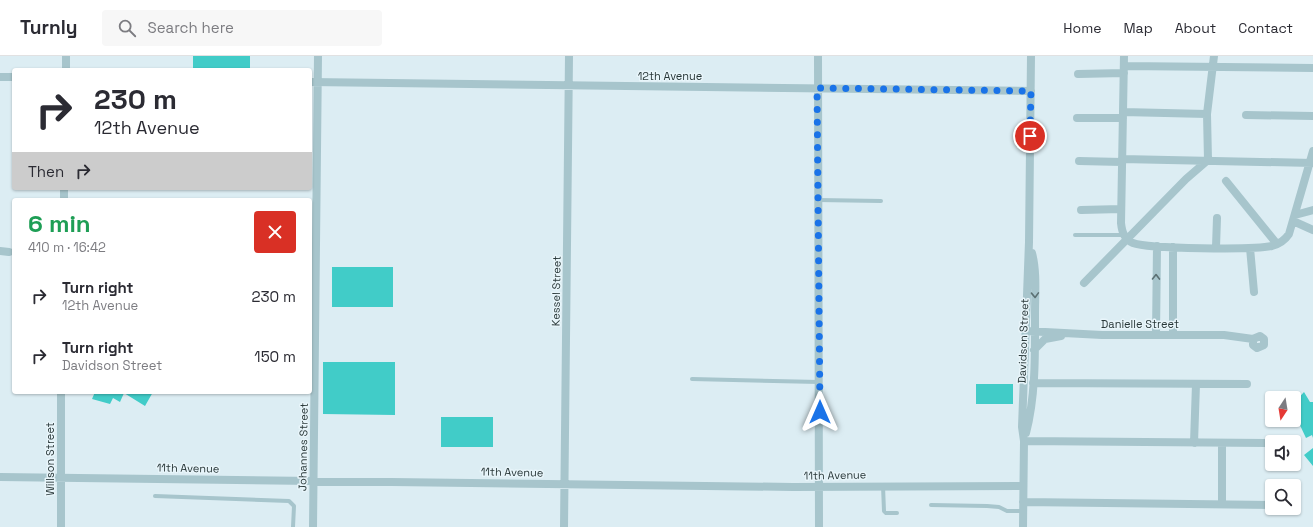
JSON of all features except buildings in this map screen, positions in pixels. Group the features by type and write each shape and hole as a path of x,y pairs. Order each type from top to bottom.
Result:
{"street":[{"path":"66,56 66,68"},
{"name":"Johannes Street","path":"313,527 314,82 318,56"},
{"name":"Kessel Street","path":"564,527 569,56"},
{"path":"818,56 819,527"},
{"name":"Davidson Street","path":"1023,527 1024,441 1022,427 1029,242 1031,56"},
{"path":"1124,56 1121,223 1125,237 1140,244 1173,247 1250,248 1277,244 1286,238 1294,218 1311,163 1313,151"},
{"path":"1208,160 1207,114 1214,56"},
{"path":"1078,74 1124,70 1214,66 1313,68"},
{"path":"0,77 12,77"},
{"name":"12th Avenue","path":"314,82 1031,91"},
{"path":"1077,118 1123,115 1207,114"},
{"path":"1246,115 1313,116"},
{"path":"1084,283 1125,237 1193,172 1208,160"},
{"path":"1079,161 1208,160 1311,163"},
{"path":"1226,180 1277,244"},
{"path":"1081,210 1121,209"},
{"path":"1294,218 1313,210"},
{"path":"1216,247 1217,218"},
{"path":"1294,218 1313,230"},
{"name":"Davidson Street","path":"1024,441 1028,427 1033,383 1035,331 1034,262 1029,242"},
{"path":"1156,335 1157,246"},
{"path":"1173,247 1173,335"},
{"path":"1250,248 1254,292"},
{"path":"0,251 9,252"},
{"name":"Danielle Street","path":"1026,331 1102,335 1224,335 1253,339"},
{"path":"1034,350 1046,339 1068,335 1102,335"},
{"path":"1033,383 1247,384"},
{"path":"1194,443 1196,384"},
{"name":"Willson Street","path":"61,394 61,527"},
{"path":"1024,441 1265,444"},
{"path":"1222,443 1222,504"},
{"name":"11th Avenue","path":"0,477 565,484 1023,486"},
{"path":"1023,502 1265,504"}],"lane":[{"path":"818,200 882,201"},
{"path":"1074,235 1125,237"},
{"path":"692,379 819,382"},
{"path":"884,486 884,511 886,513 897,513"},
{"path":"155,496 290,501 294,506 292,527"},
{"path":"931,505 987,506 999,507 1007,511 1023,511"}],"route":[{"path":"820,412 817,88 1031,91 1030,136"}]}
